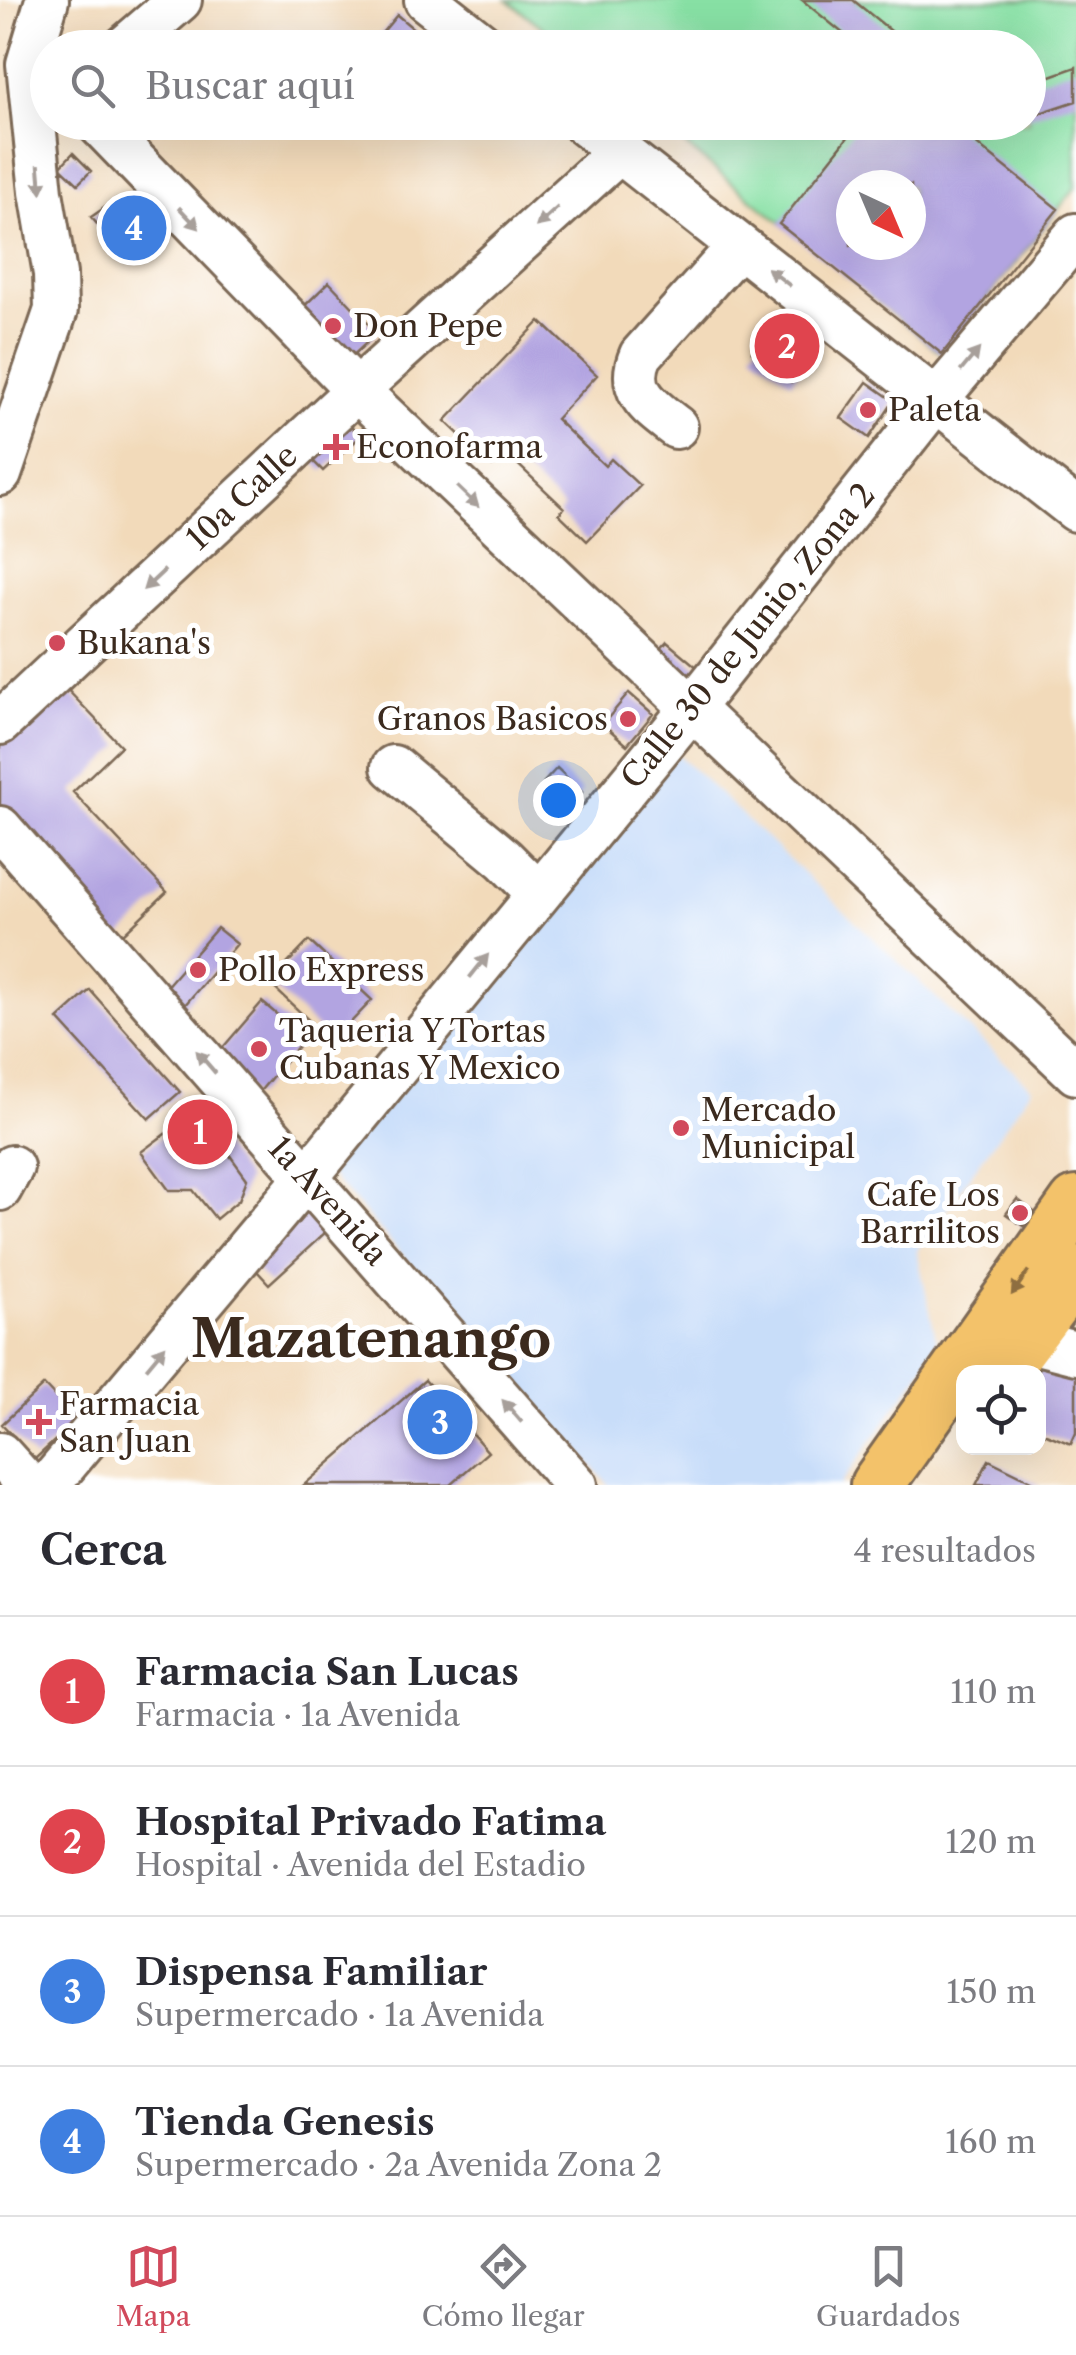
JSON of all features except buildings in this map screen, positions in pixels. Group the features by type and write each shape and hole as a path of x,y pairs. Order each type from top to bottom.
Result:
{"main road":[{"path":"877,1485 1076,1203"},
{"path":"1013,1356 1076,1272"},
{"path":"919,1485 956,1435"}],"street":[{"path":"38,30 47,0"},
{"path":"145,30 180,0"},
{"path":"426,0 464,30"},
{"path":"0,49 30,74"},
{"path":"0,111 30,92"},
{"path":"0,474 56,310 55,274 41,192 41,140"},
{"path":"114,140 357,390 1076,1073"},
{"path":"604,140 1076,510"},
{"name":"10a Calle","path":"0,723 619,152"},
{"name":"Calle 30 de Junio, Zona 2","path":"48,1485 307,1177 691,709 936,400 1076,235"},
{"path":"676,427 644,402 635,384 635,368 640,356 740,246"},
{"path":"394,768 504,859 538,893"},
{"name":"1a Avenida","path":"0,828 307,1177 565,1481"},
{"path":"1013,1356 1076,1353"},
{"path":"0,1454 28,1485"}],"shaded area":[{"name":"Mercado Municipal","path":"677,754 1032,1088 917,1251 938,1348 840,1485 609,1485 325,1169"}],"green space":[{"path":"507,0 1076,0 1076,187 942,354 679,140 1046,140 1046,30 546,30"}],"place":[{"name":"Tienda Genesis","path":"134,228"},
{"name":"Don Pepe","path":"333,326"},
{"name":"Hospital Privado Fatima","path":"787,346"},
{"name":"Paleta","path":"868,410"},
{"name":"Econofarma","path":"336,447"},
{"name":"Bukana's","path":"57,643"},
{"name":"Granos Basicos","path":"628,719"},
{"name":"Pollo Express","path":"198,970"},
{"name":"Taqueria Y Tortas Cubanas Y Mexico","path":"259,1049"},
{"name":"Mercado Municipal","path":"681,1128"},
{"name":"Farmacia San Lucas","path":"200,1132"},
{"name":"Cafe Los Barrilitos","path":"1020,1213"},
{"name":"Farmacia San Juan","path":"39,1422"},
{"name":"Dispensa Familiar","path":"440,1422"}],"district":[{"name":"Mazatenango","path":"371,1339"}]}
